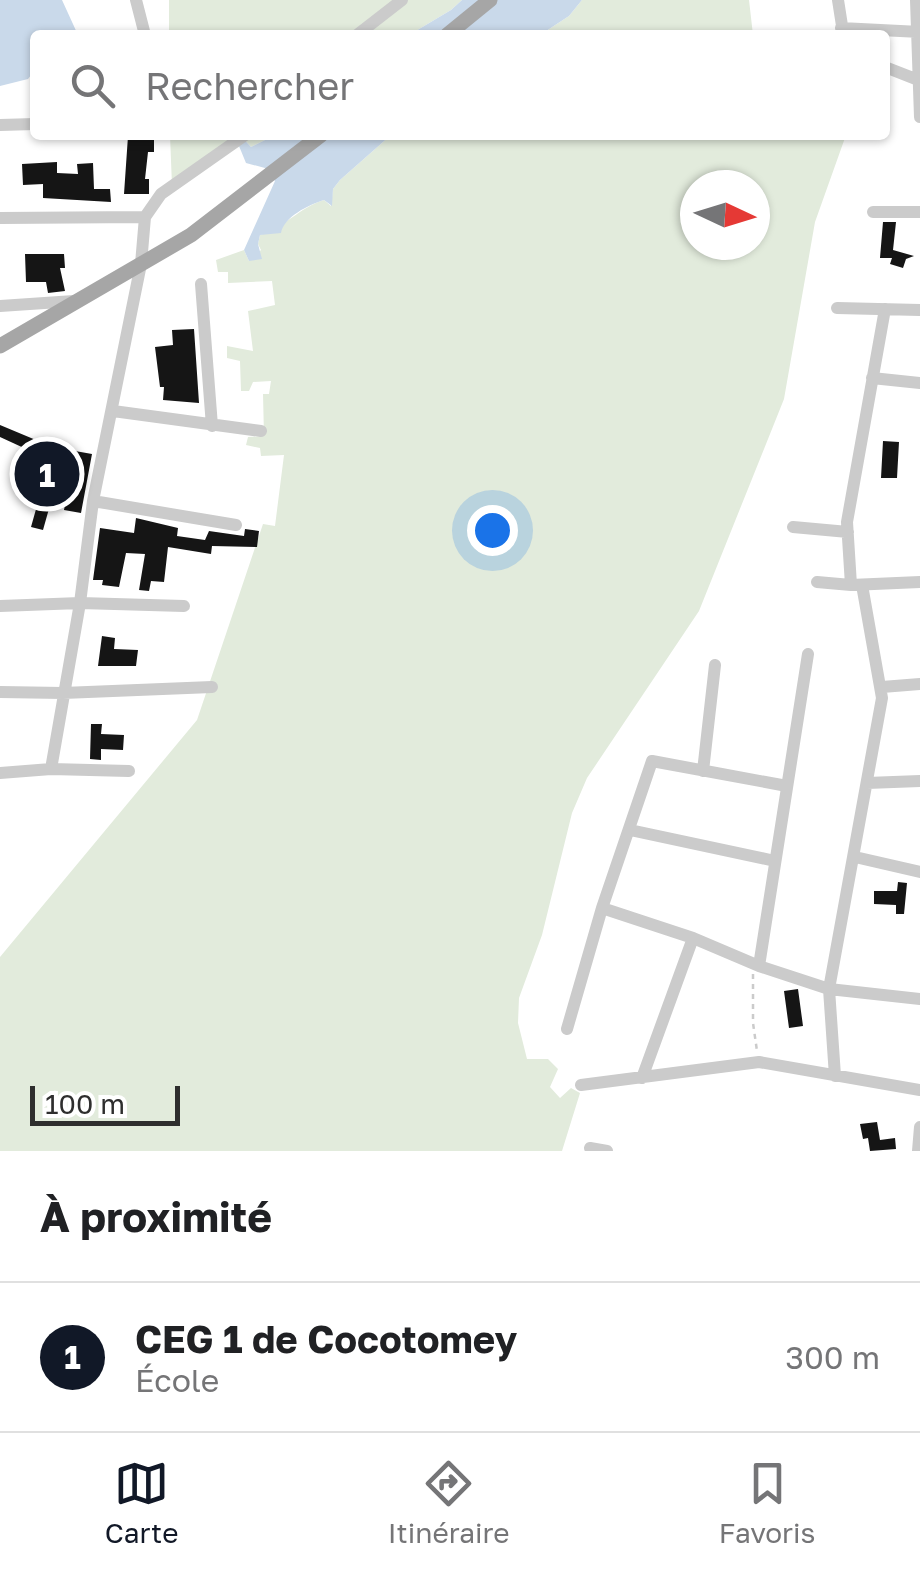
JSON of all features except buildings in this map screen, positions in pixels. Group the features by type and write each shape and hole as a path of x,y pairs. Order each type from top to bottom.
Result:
{"main road":[{"path":"453,30 490,0"},
{"path":"0,346 191,235 316,140"}],"street":[{"path":"136,0 143,30"},
{"path":"363,30 402,0"},
{"path":"838,0 843,30"},
{"path":"916,0 920,117"},
{"path":"890,32 918,32"},
{"path":"890,69 918,80"},
{"path":"0,124 30,124"},
{"path":"51,769 80,603 92,501 141,264 145,217 161,194 238,140"},
{"path":"874,212 920,212"},
{"path":"0,218 145,217"},
{"path":"201,284 212,426"},
{"path":"0,306 77,301"},
{"path":"838,308 920,310"},
{"path":"834,1076 829,989 882,687 856,585 848,532 884,309"},
{"path":"872,378 920,383"},
{"path":"113,411 261,431"},
{"path":"92,501 236,525"},
{"path":"793,527 848,532"},
{"path":"818,582 920,582"},
{"path":"0,606 184,606"},
{"path":"756,964 808,654"},
{"path":"703,770 715,665"},
{"path":"882,687 920,684"},
{"path":"0,692 212,686"},
{"path":"567,1028 602,908 652,761 787,786"},
{"path":"0,773 51,769 128,771"},
{"path":"868,782 920,781"},
{"path":"630,830 775,860"},
{"path":"855,858 920,872"},
{"path":"602,908 829,989 920,998"},
{"path":"642,1078 693,938"},
{"path":"581,1085 760,1062 920,1090"},
{"path":"918,1151 920,1127"},
{"path":"590,1148 607,1151"}],"path":[{"path":"756,964 753,1023 760,1062"}],"green space":[{"path":"169,0 462,0 417,30 169,30"},
{"path":"582,0 749,0 752,30 548,30 569,16"},
{"path":"170,140 240,140 172,186"},
{"path":"245,140 265,140 251,147"},
{"path":"385,140 844,140 815,222 784,399 699,611 587,778 572,813 542,935 519,998 518,1023 527,1059 548,1059 558,1069 550,1087 560,1098 571,1088 580,1093 562,1151 0,1151 0,957 197,720 263,524 275,526 284,455 261,456 260,448 246,445 248,437 264,436 263,394 269,394 271,381 253,382 249,391 241,391 240,361 227,358 227,346 253,351 248,311 275,305 272,281 228,283 228,272 218,272 216,260 244,250 249,261 261,250 260,235 315,203 324,200 331,206 333,189 340,180"}],"water":[{"path":"0,0 62,0 76,30 30,30 30,76 0,86"},
{"path":"462,0 582,0 569,16 548,30 417,30"},
{"path":"241,140 251,147 265,140 385,140 340,180 333,189 332,206 324,200 318,202 292,217 281,233 260,235 262,259 249,261 244,250 275,181 265,168 246,163 239,146"}],"place":[{"name":"CEG 1 de Cocotomey","path":"47,474"}]}
